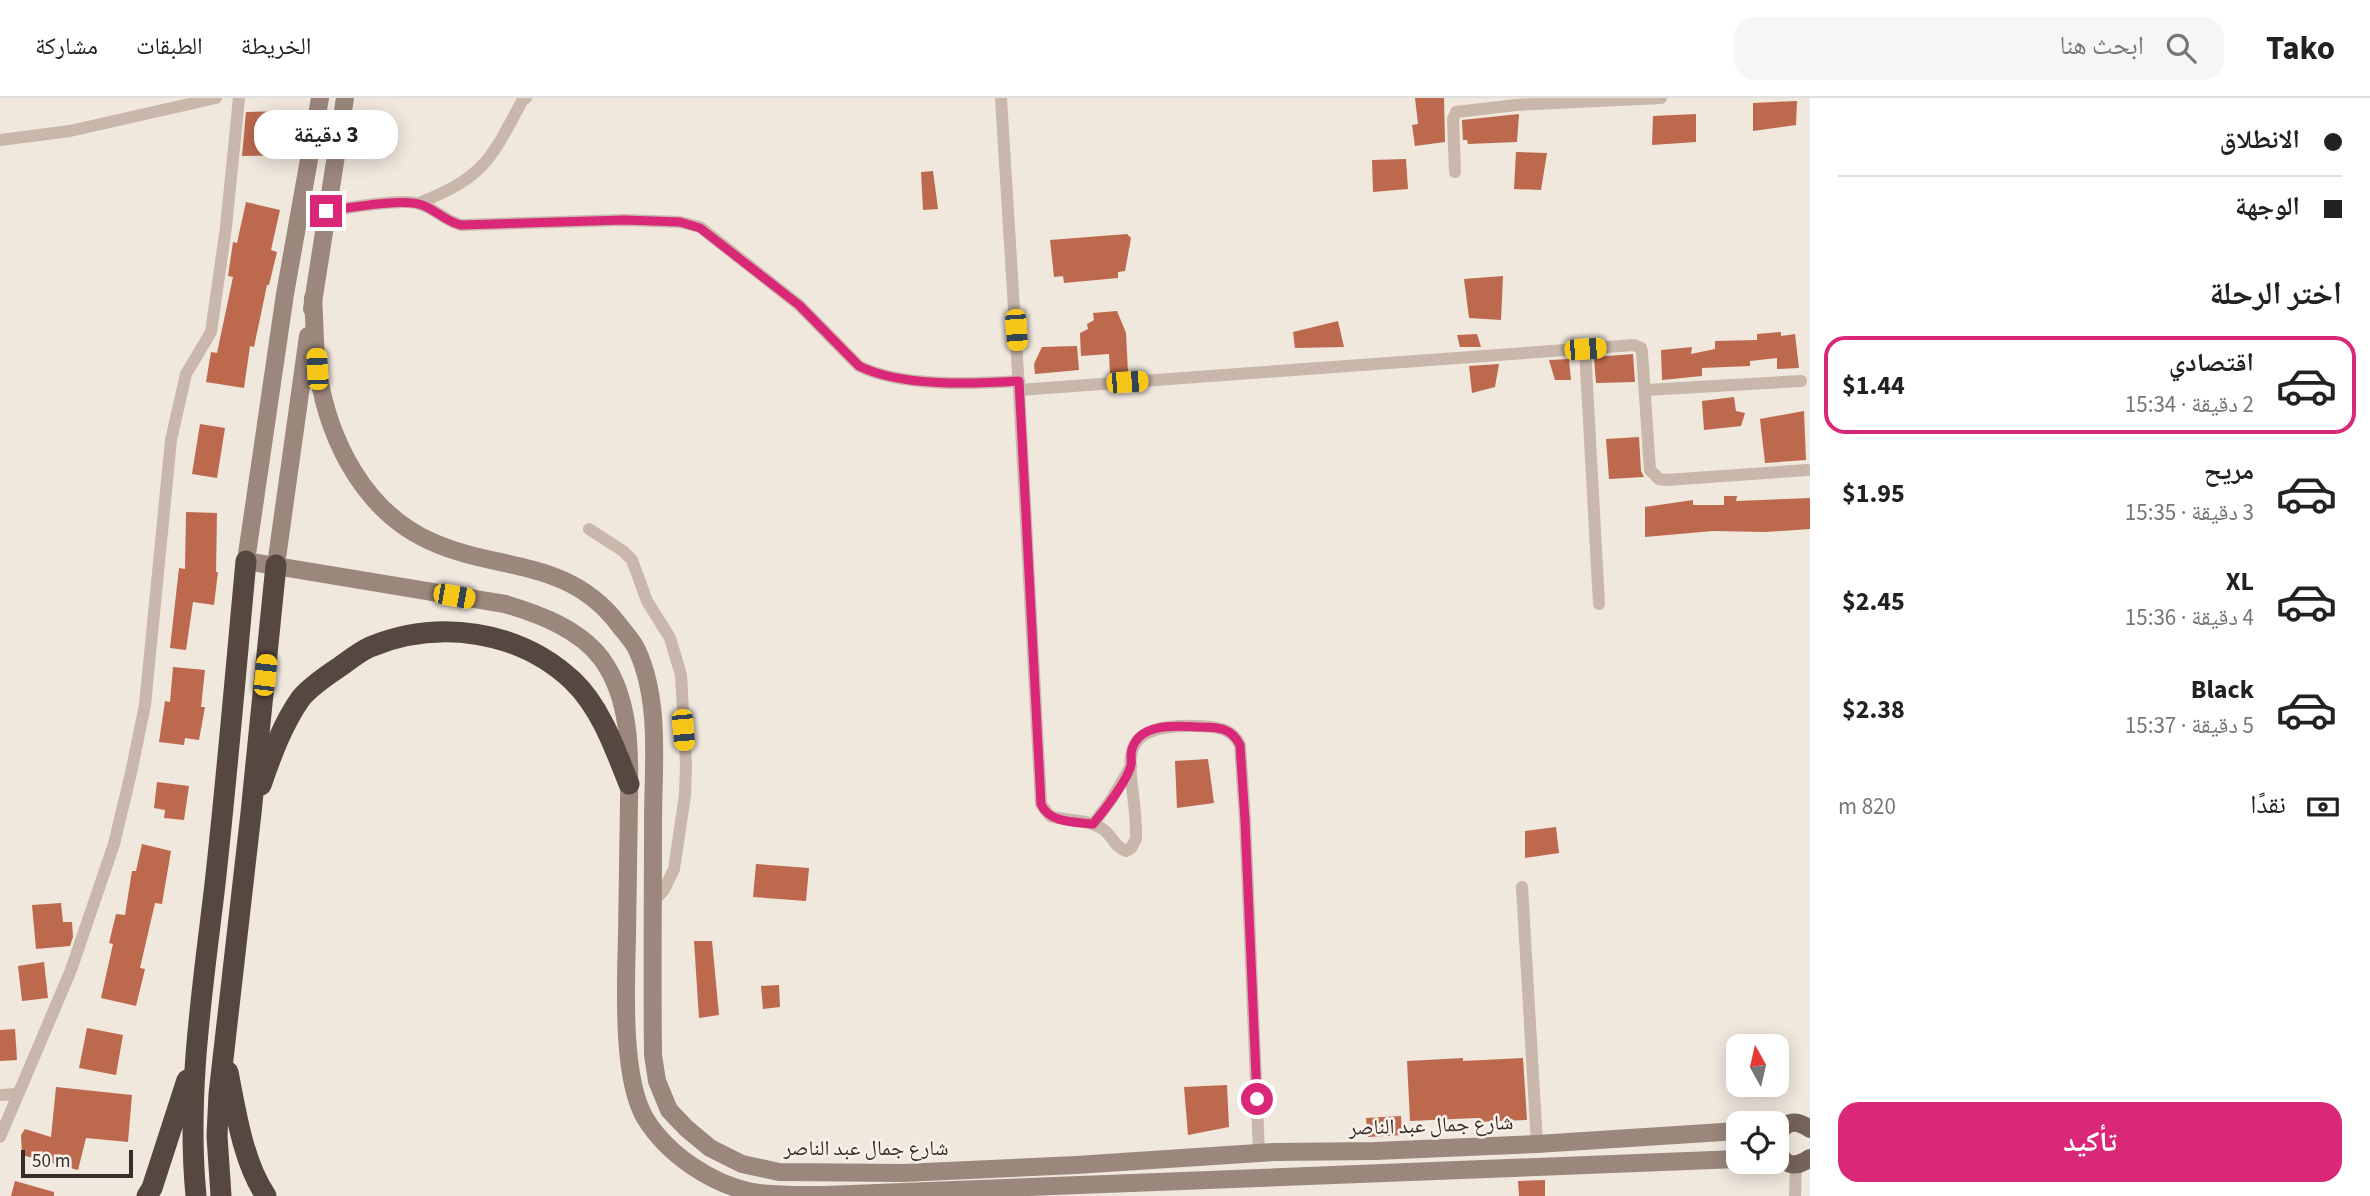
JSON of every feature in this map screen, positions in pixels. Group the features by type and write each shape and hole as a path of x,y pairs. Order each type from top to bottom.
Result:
{"highway":[{"path":"196,1196 193,1137 196,1048 222,820 246,561"},
{"path":"221,1196 217,1118 276,565"},
{"path":"251,813 288,719 302,696 323,678 368,648 415,634 447,631 506,640 556,666 576,683 593,706 609,735 629,784"},
{"path":"147,1196 171,1132 196,1048"},
{"path":"224,1048 241,1135 261,1188 267,1196"}],"main road":[{"path":"246,561 285,294 320,98"},
{"path":"276,565 313,298 345,98"},
{"name":"شارع جمال عبد الناصر","path":"313,298 317,369 321,389 344,459 372,497 408,528 429,541 456,551 516,564 568,581 609,612 636,648 650,691 653,747 653,1055 657,1082 670,1110 710,1148 742,1164 779,1172 903,1172 1259,1153 1537,1144 1726,1132"},
{"name":"شارع جمال عبد الناصر","path":"246,561 505,604 534,613 556,624 581,639 600,657 622,701 625,720 629,784 626,1004 635,1093 644,1117 661,1141 689,1164 724,1184 751,1192 898,1194 1726,1160"},
{"path":"1789,1126 1799,1124 1810,1129"}],"street":[{"path":"0,140 70,131 216,98"},
{"path":"0,1137 71,970 114,844 131,774 145,705 171,440 186,374 211,332 226,227 239,98"},
{"path":"419,204 466,181 481,169 494,154 526,98"},
{"path":"1001,98 1042,809 1050,817 1102,828 1114,844 1126,851 1134,843 1136,834 1131,765 1132,749 1137,739 1161,727 1220,727 1233,734 1240,745 1259,1153"},
{"path":"1455,172 1453,119 1456,112 1516,104 1661,98"},
{"path":"326,211 403,203 419,204 452,223 461,225 574,220 680,222 700,228 747,262 799,305 859,366 869,371 916,380 1019,385 1638,346 1642,352 1646,390 1650,470 1659,479 1807,470"},
{"path":"1585,349 1599,604"},
{"path":"1646,390 1801,381"},
{"path":"589,528 632,560 647,601 670,638 681,675 685,795 674,869 668,883 653,902"},
{"path":"1093,824 1111,800 1131,765"},
{"path":"1522,887 1537,1144"},
{"path":"0,1095 17,1094"},
{"path":"1792,1161 1795,1196"},
{"path":"898,1194 903,1172"}],"building":[{"path":"1415,98 1444,98 1445,142 1415,146 1412,125 1418,124"},
{"path":"1797,101 1796,125 1753,131 1753,103"},
{"path":"293,111 294,155 242,156 246,112"},
{"path":"1519,114 1517,142 1468,144 1467,140 1463,140 1462,120"},
{"path":"1696,114 1696,142 1652,145 1653,116"},
{"path":"1516,152 1547,153 1541,190 1514,189"},
{"path":"1406,159 1408,189 1373,192 1372,160"},
{"path":"933,171 938,209 923,210 921,172"},
{"path":"246,202 280,210 271,250 277,252 254,347 250,346 244,388 206,382 211,352 217,353 233,277 228,276 233,242 237,243"},
{"path":"1127,234 1131,238 1125,271 1118,272 1118,278 1064,283 1063,276 1054,277 1050,240"},
{"path":"1503,276 1501,320 1469,318 1464,279"},
{"path":"1117,311 1126,333 1128,372 1110,373 1109,354 1081,356 1080,333 1088,329 1087,324 1094,320 1093,313"},
{"path":"1338,321 1344,347 1295,348 1293,332"},
{"path":"1781,332 1781,336 1795,334 1799,368 1777,369 1777,358 1750,361 1750,366 1702,368 1702,376 1662,380 1661,350 1692,347 1691,354 1715,349 1715,341 1757,340 1757,334"},
{"path":"1477,334 1481,347 1460,347 1457,335"},
{"path":"1077,346 1079,370 1035,374 1034,364 1042,347"},
{"path":"1633,354 1635,382 1596,383 1594,357"},
{"path":"1569,359 1571,380 1555,380 1549,360"},
{"path":"1499,364 1495,387 1472,393 1469,366"},
{"path":"1734,397 1736,411 1745,413 1741,426 1704,430 1702,401"},
{"path":"1804,411 1806,460 1765,463 1760,419"},
{"path":"200,424 225,428 217,478 192,474"},
{"path":"1639,437 1641,471 1644,477 1609,479 1606,439"},
{"path":"1724,496 1737,496 1736,501 1810,498 1810,529 1713,531 1645,537 1645,507 1693,500 1693,505 1724,505"},
{"path":"186,512 217,513 218,572 214,605 193,602 186,650 170,648 179,568 185,569"},
{"path":"173,667 205,670 201,707 205,707 199,740 185,738 184,745 159,742 165,701 170,702"},
{"path":"1208,759 1214,803 1177,808 1175,761"},
{"path":"157,782 189,786 184,820 164,818 165,810 154,808"},
{"path":"1556,827 1559,853 1525,858 1525,831"},
{"path":"142,844 171,851 162,904 155,903 140,968 145,969 136,1006 101,998 113,944 109,943 116,914 125,915 132,871 136,871"},
{"path":"756,864 809,868 806,901 753,897"},
{"path":"61,903 63,922 72,922 73,937 70,946 36,949 32,905"},
{"path":"694,941 712,941 719,1015 699,1018"},
{"path":"44,962 48,998 22,1001 18,966"},
{"path":"779,985 780,1007 763,1009 761,986"},
{"path":"87,1028 123,1035 116,1075 79,1068"},
{"path":"15,1029 17,1060 0,1061 0,1030"},
{"path":"1463,1058 1463,1061 1523,1058 1527,1120 1476,1122 1476,1118 1410,1121 1407,1061"},
{"path":"1227,1085 1229,1127 1188,1135 1184,1087"},
{"path":"56,1087 132,1095 128,1142 86,1138 78,1170 22,1155 21,1135 25,1129 51,1137"},
{"path":"1401,1116 1402,1135 1368,1137 1366,1118"},
{"path":"1545,1180 1545,1196 1519,1196 1518,1181"},
{"path":"15,1181 54,1192 54,1196 11,1196"}],"route":[{"path":"326,211 411,202 426,206 452,223 461,225 548,220 680,222 700,228 747,262 799,305 859,366 869,371 916,380 972,384 1019,381 1042,809 1050,817 1093,824 1106,808 1131,765 1132,749 1137,739 1152,730 1171,726 1220,727 1237,739 1240,745 1245,820 1257,1099"}]}
